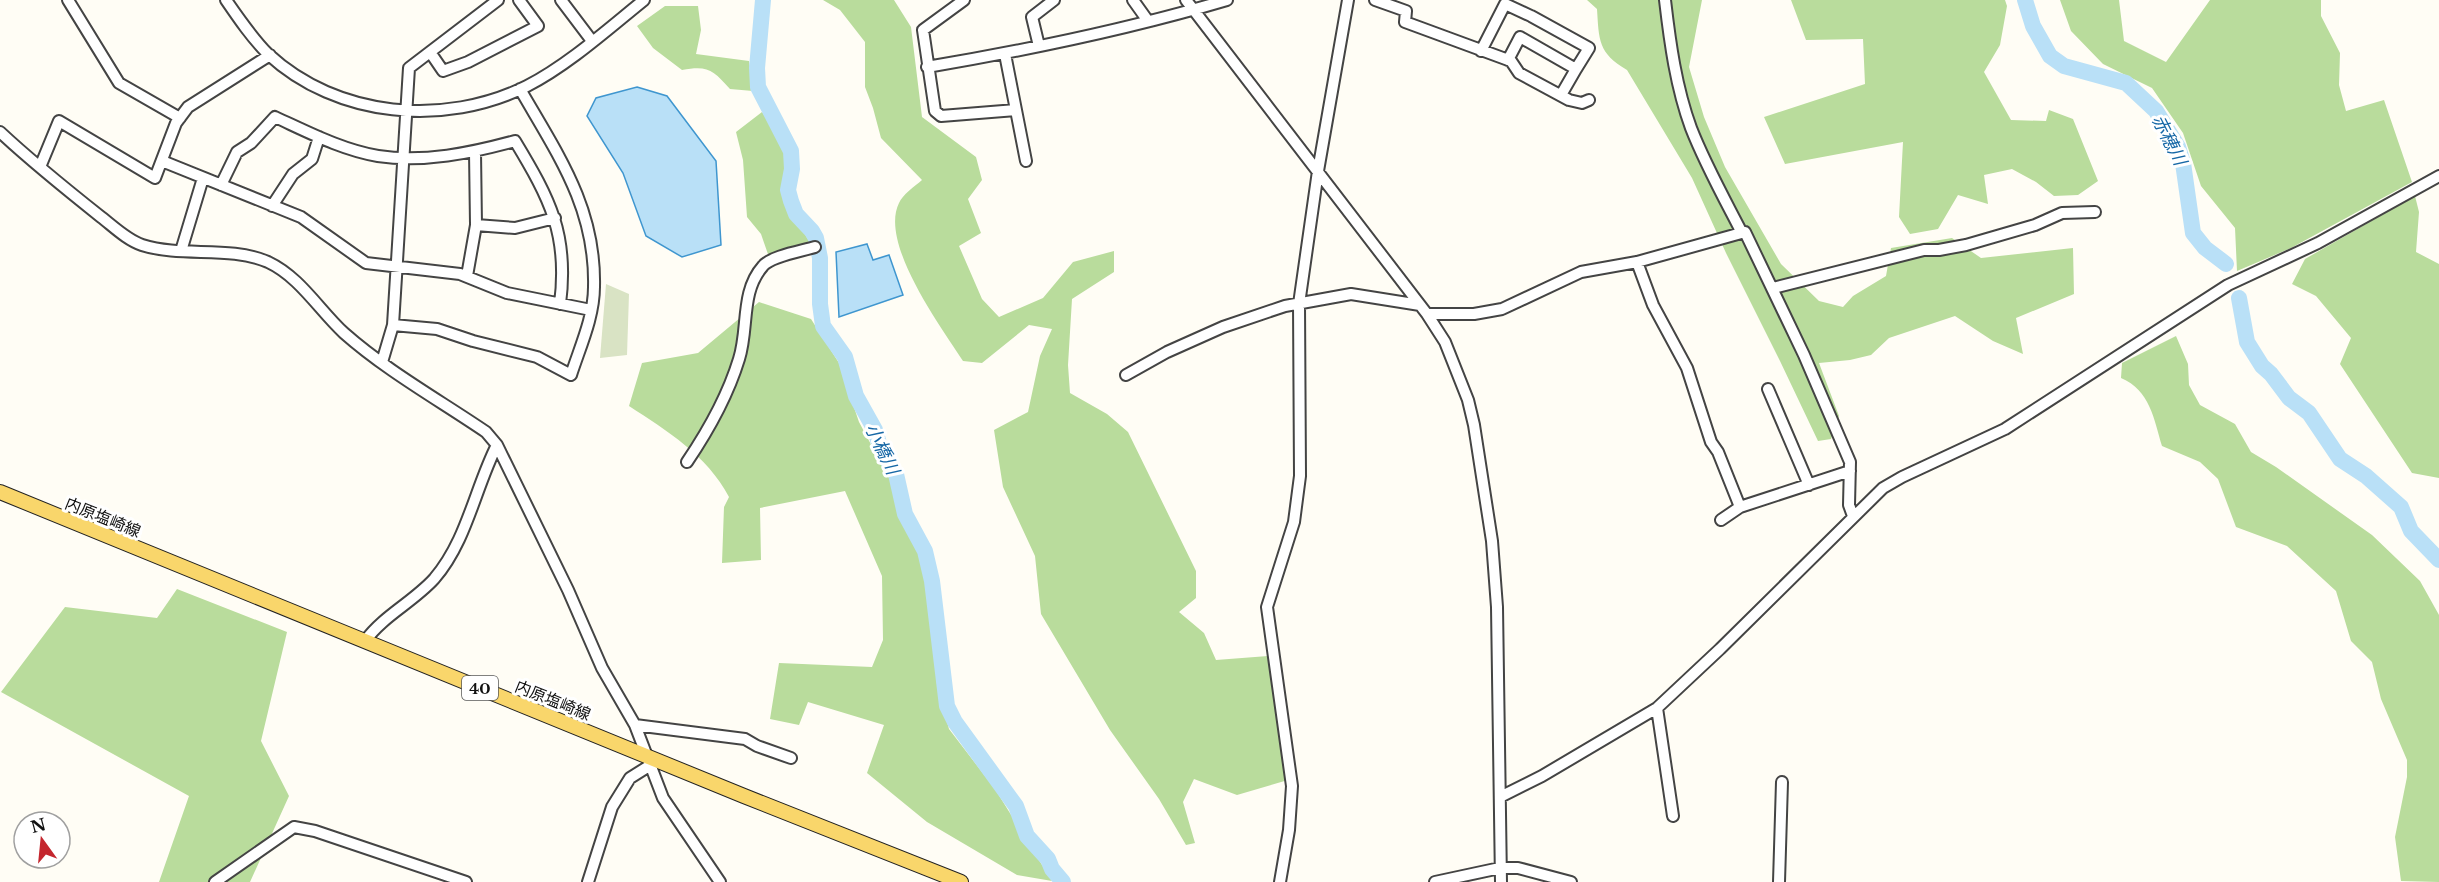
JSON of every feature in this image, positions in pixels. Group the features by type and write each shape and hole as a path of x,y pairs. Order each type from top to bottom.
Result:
{"main road":[{"name":"内原塩崎線","path":"0,492 365,641 647,761 961,882"}],"street":[{"path":"68,0 119,83 180,118"},
{"path":"226,0 244,26 270,55 308,82 334,94 377,107 408,112 462,108 496,99 520,89 545,75 644,0"},
{"path":"382,362 393,325 409,68 498,0"},
{"path":"430,52 443,71 468,62 538,26 519,0"},
{"path":"561,0 592,41"},
{"path":"964,0 923,30 935,111 941,116 1016,110"},
{"path":"1039,46 1032,17 1054,0"},
{"path":"1133,0 1148,21"},
{"path":"927,67 1005,54 1148,21 1190,4 1227,0"},
{"path":"1280,882 1289,830 1292,786 1268,608 1294,522 1300,476 1299,304 1318,171 1348,0"},
{"path":"1375,0 1406,11 1405,22 1511,61 1519,73 1561,95 1582,103 1589,100"},
{"path":"1665,0 1676,74 1691,128 1742,233"},
{"path":"1190,4 1420,304 1445,342 1468,400 1492,541 1497,607 1501,882"},
{"path":"1481,51 1505,4 1531,16 1589,48 1561,95"},
{"path":"1508,60 1520,37 1576,69"},
{"path":"1005,54 1026,161"},
{"path":"40,167 59,121 155,178 180,118 188,107 270,55"},
{"path":"393,325 437,328 472,341 537,357 571,375 591,310 594,288 592,242 585,214 570,175 520,89"},
{"path":"221,185 237,152 250,143 275,117 320,137 377,156 431,157 475,152 515,141 541,185 555,218 561,243 560,304"},
{"path":"0,132 40,167 128,237 142,245 181,251 239,253 269,263 305,291 344,332 382,362 486,432 497,445 568,590 602,668 635,724 647,761 663,798 720,882"},
{"path":"272,206 293,174 312,159 320,137"},
{"path":"467,276 476,225 475,152"},
{"path":"162,161 301,218 366,263 467,276 507,293 591,310"},
{"path":"1500,796 1542,776 1657,708 1706,663 1883,488 2005,429 2228,285 2318,243 2439,176"},
{"path":"181,251 203,178"},
{"path":"1773,288 1924,250 1939,250 1966,244 2035,225 2062,213 2095,212"},
{"path":"476,225 515,228 555,218"},
{"path":"1427,314 1474,314 1502,309 1581,272 1637,262 1745,232 1773,288 1850,462 1849,505 1853,516"},
{"path":"687,462 704,437 740,357 747,294 762,267 768,261 815,247"},
{"path":"1637,262 1653,305 1688,368 1711,442 1718,452 1740,507"},
{"path":"1126,375 1167,352 1223,327 1269,311 1352,294 1420,304"},
{"path":"1768,388 1809,485"},
{"path":"365,641 375,628 434,579 455,548 484,470 497,445"},
{"path":"1721,520 1740,507 1850,471"},
{"path":"1657,708 1673,816"},
{"path":"635,724 745,739 757,746 791,758"},
{"path":"588,882 612,807 630,778 647,761"},
{"path":"1779,882 1782,782"},
{"path":"215,882 294,827 315,831 466,882"},
{"path":"1435,882 1500,868 1527,870 1571,882"}],"green space":[{"path":"823,0 894,0 911,27 922,117 976,157 982,180 968,199 981,233 959,246 982,299 999,317 1043,298 1073,262 1114,251 1114,272 1072,299 1068,365 1070,393 1107,414 1128,432 1196,571 1196,598 1179,612 1204,633 1216,660 1268,656 1288,780 1237,795 1194,779 1183,802 1195,843 1186,845 1159,799 1110,730 1041,614 1035,556 1003,487 994,430 1028,412 1040,356 1052,329 1029,325 982,363 963,361 915,284 897,240 895,220 899,203 922,180 881,138 865,87 865,42 840,10"},
{"path":"1587,0 1702,0 1689,67 1704,117 1725,167 1781,264 1819,301 1843,307 1853,296 1886,276 1891,248 1952,238 1981,258 2073,248 2074,294 2016,318 2023,354 1993,341 1955,316 1889,338 1871,355 1819,363 1839,416 1831,439 1818,441 1692,178 1627,70 1610,58 1605,51 1598,29 1597,9"},
{"path":"1791,0 2005,0 2007,6 2000,45 1984,72 2011,120 2046,121 2049,110 2073,119 2098,181 2078,195 2054,196 2036,182 2012,169 1984,175 1988,204 1958,195 1938,229 1910,234 1899,217 1903,142 1785,164 1764,117 1865,84 1863,39 1806,40"},
{"path":"2060,0 2119,0 2124,41 2166,62 2210,0 2321,0 2321,16 2340,53 2339,85 2346,111 2384,100 2412,182 2291,248 2237,271 2235,228 2201,186 2183,133 2152,88 2103,64 2071,31"},
{"path":"665,6 698,6 701,30 696,54 749,61 753,91 730,89 714,73 704,69 682,70 653,48 637,26"},
{"path":"762,112 780,137 787,164 785,199 810,243 769,257 761,234 747,217 743,160 736,132"},
{"path":"2415,196 2419,212 2416,252 2439,264 2439,478 2412,473 2340,364 2351,338 2316,296 2292,284 2305,259"},
{"path":"606,284 629,294 627,355 600,358"},
{"path":"759,302 811,319 839,363 859,422 890,480 924,561 937,684 949,729 995,789 1052,881 1017,875 927,822 867,773 884,725 808,702 799,725 770,719 779,663 872,667 883,640 882,576 845,491 760,508 761,560 722,563 724,507 729,497 720,482 698,456 629,406 642,363 698,353"},
{"path":"2176,336 2188,364 2189,385 2200,405 2235,424 2251,452 2372,535 2420,581 2439,615 2439,882 2401,881 2395,837 2407,777 2407,760 2381,699 2372,662 2351,641 2336,591 2287,546 2236,527 2218,479 2200,462 2162,446 2145,398 2131,383 2121,378 2122,363"},
{"path":"177,589 287,632 261,741 289,796 250,882 159,882 189,796 1,692 65,607 157,618"}],"water":[{"path":"637,87 667,96 716,161 721,245 682,257 646,236 623,173 587,116 596,98"},
{"path":"867,244 873,260 889,255 903,295 839,317 836,252"}],"waterway":[{"name":"小橋川","path":"763,0 757,68 758,87 791,151 792,169 788,190 791,201 796,214 816,238 820,258 820,304 823,326 845,357 856,396 875,430 881,450 896,474 905,514 925,551 932,581 947,706 955,722 1016,806 1027,836 1048,859 1052,869 1063,882"},
{"name":"赤穂川","path":"2025,0 2033,26 2050,56 2064,66 2126,83 2156,111 2178,147 2183,163 2193,233 2205,248 2226,264"},
{"name":"赤穂川","path":"2239,298 2247,342 2262,366 2289,398 2309,413 2340,459 2366,476 2401,507 2411,531 2439,560"}]}
